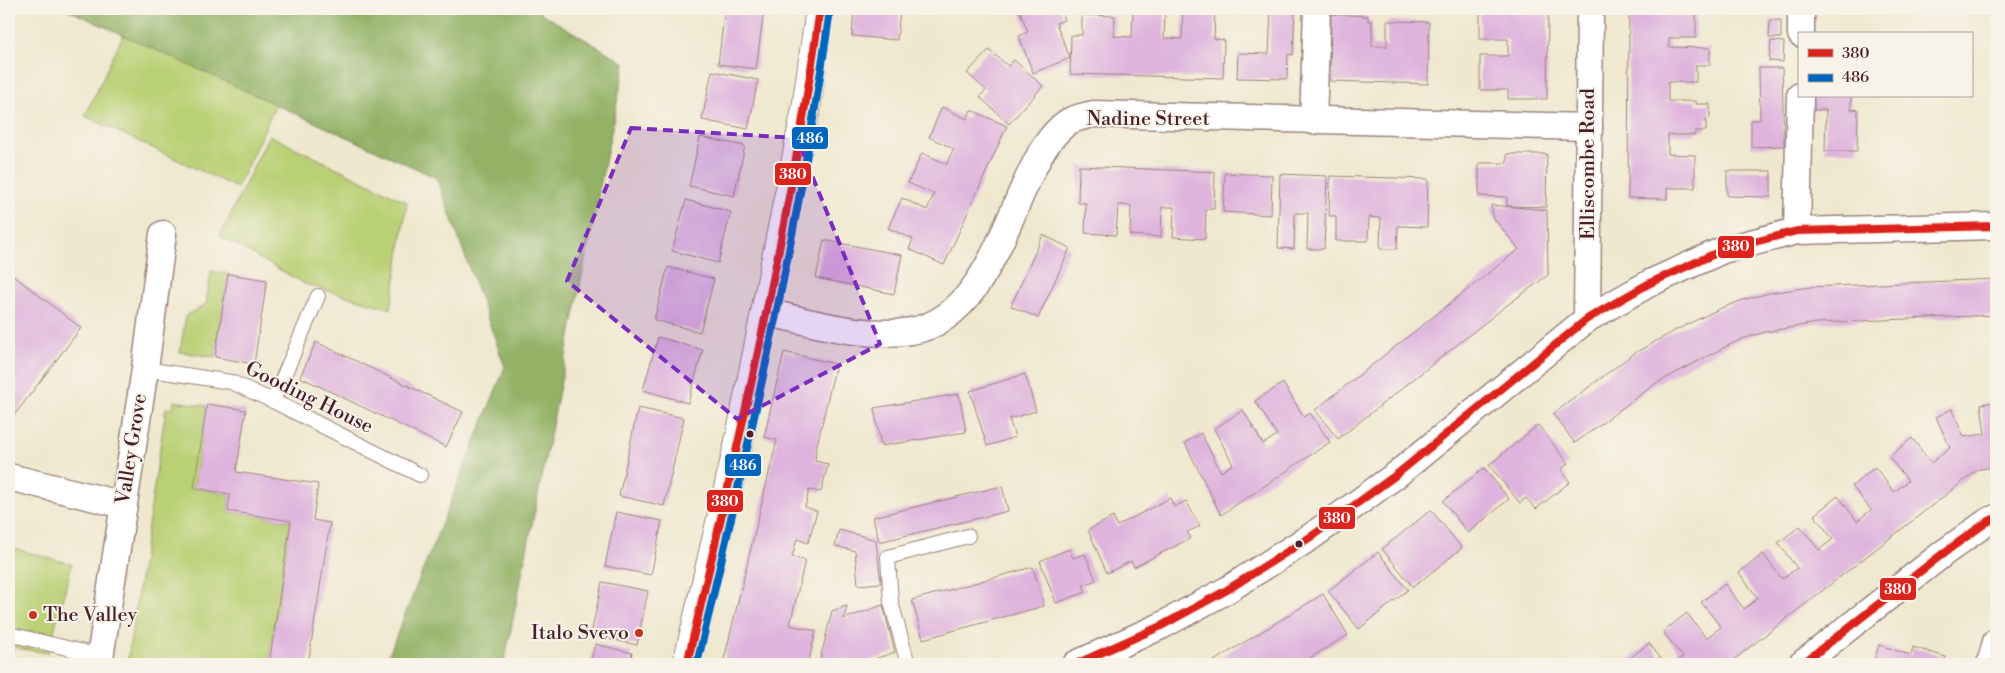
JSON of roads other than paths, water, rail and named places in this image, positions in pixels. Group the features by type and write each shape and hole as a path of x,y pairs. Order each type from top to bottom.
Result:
{"street":[{"path":"687,664 739,442 806,109 820,9"},
{"path":"1313,121 1317,9"},
{"name":"Elliscombe Road","path":"1587,318 1590,9"},
{"path":"1801,9 1801,32"},
{"path":"1797,231 1800,98"},
{"name":"Nadine Street","path":"765,312 847,329 880,333 913,331 943,320 967,298 986,270 1036,160 1050,138 1069,121 1093,114 1589,127"},
{"path":"1076,664 1161,626 1226,590 1312,536 1396,475 1587,318 1650,283 1723,250 1797,231 1996,226"},
{"name":"Valley Grove","path":"100,660 145,369 163,234"},
{"path":"9,477 124,505"},
{"path":"1802,664 1945,552 1987,522 1996,518"},
{"path":"1990,664 1996,642"}],"lane":[{"path":"274,401 318,296"},
{"name":"Gooding House","path":"145,369 231,382 274,401 420,475"},
{"path":"908,664 891,602 888,557 968,536"},
{"path":"9,634 100,660"}],"place":[{"name":"The Valley","path":"33,615"},
{"name":"Italo Svevo","path":"639,633"}]}
